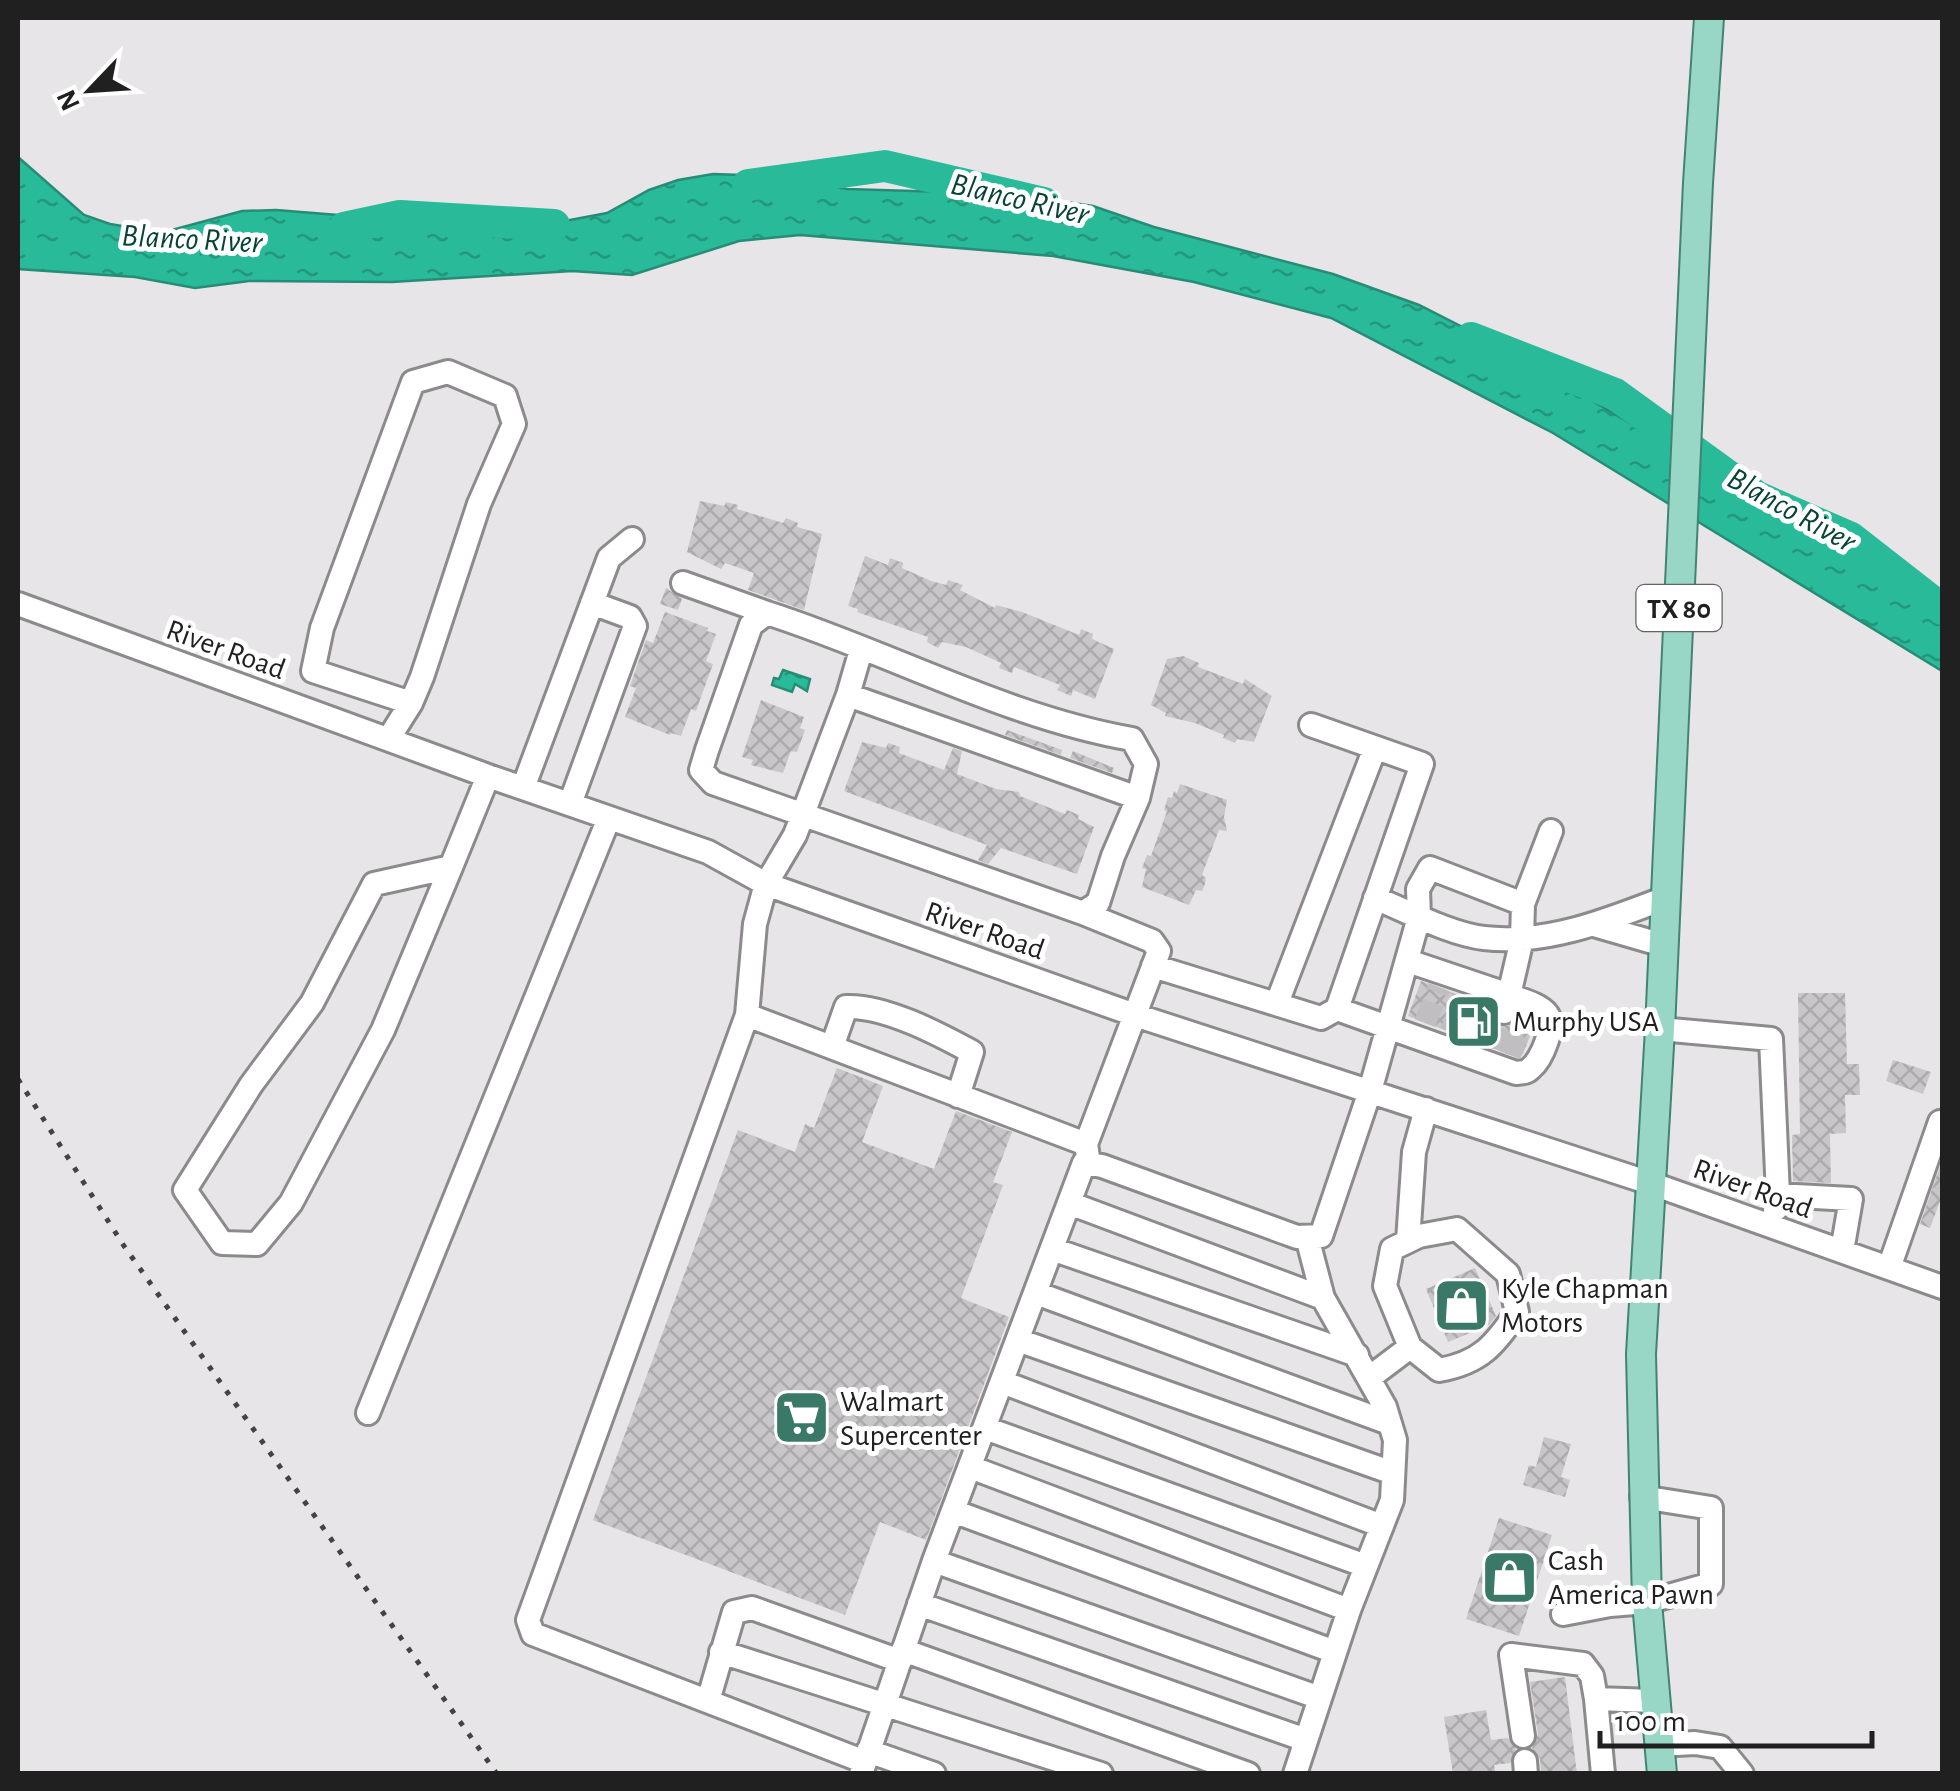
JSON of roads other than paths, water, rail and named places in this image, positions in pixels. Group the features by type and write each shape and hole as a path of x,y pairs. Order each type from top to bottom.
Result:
{"main road":[{"path":"1690,18 1698,182"},
{"name":"TX 80","path":"1662,1774 1647,1602 1641,1354 1709,18"},
{"path":"1698,182 1727,18"}],"street":[{"path":"390,738 411,703 479,504 514,424 505,396 448,372 413,382 322,628 312,671 411,703"},
{"path":"523,788 608,558 632,539"},
{"path":"683,583 1088,731 1132,739 1146,764 1138,798 1098,902 1083,913"},
{"path":"570,804 635,626 630,617 592,603"},
{"name":"River Road","path":"18,604 708,852 766,884 1136,1014 1650,1183 1942,1287"},
{"path":"767,613 751,624 704,760 701,770 714,782 1083,913 1152,941 1159,951 1088,1154 934,1561 865,1762"},
{"path":"861,650 795,835 766,884 755,924 747,1016 528,1620 533,1634 865,1762 934,1774"},
{"path":"848,695 1138,798"},
{"path":"1153,966 1321,1018 1337,1009 1422,764 1310,724"},
{"path":"1277,1003 1375,748"},
{"path":"450,868 374,884 312,1003 251,1085 184,1190 222,1243 257,1244 291,1203 383,1030 450,868 488,776"},
{"path":"368,1413 609,818"},
{"path":"1516,1008 1522,904 1551,830"},
{"path":"747,1016 958,1096 1088,1154 1297,1237 1322,1236 1408,961 1420,917 1418,889 1430,868 1522,904"},
{"path":"1374,898 1481,938 1522,939 1594,926 1666,884"},
{"path":"1594,926 1663,946"},
{"path":"1337,1009 1388,1026 1422,1030 1497,1058 1516,1073 1527,1072 1535,1064 1550,1028 1544,1010 1516,1008 1442,980 1408,961"},
{"path":"832,1047 846,1007 861,1006 941,1035 972,1052 958,1096"},
{"path":"1660,1029 1771,1039 1778,1195 1772,1226"},
{"path":"1408,1241 1414,1152 1426,1110"},
{"path":"1889,1268 1940,1122"},
{"path":"1778,1195 1851,1199 1842,1251"},
{"path":"1069,1203 1323,1298"},
{"path":"1457,1228 1508,1274 1516,1312 1496,1344 1462,1366 1439,1370 1410,1347 1385,1286 1392,1249 1457,1228"},
{"path":"1294,1774 1349,1610 1392,1500 1395,1440 1369,1378 1323,1298 1306,1236"},
{"path":"1052,1249 1356,1355"},
{"path":"1036,1293 1390,1423"},
{"path":"1018,1340 1393,1472"},
{"path":"1369,1378 1410,1347"},
{"path":"1002,1382 1382,1526"},
{"path":"985,1428 1366,1566"},
{"path":"970,1467 1349,1610"},
{"path":"1562,1614 1647,1602 1712,1584 1711,1508 1642,1498"},
{"path":"953,1511 1335,1652"},
{"path":"934,1561 1320,1698"},
{"path":"919,1604 1306,1740"},
{"path":"708,1701 734,1612 752,1608 1248,1774"},
{"path":"721,1652 1100,1774"},
{"path":"1523,1736 1512,1655 1583,1664 1592,1676 1603,1774"},
{"path":"1596,1700 1654,1701"},
{"path":"1658,1745 1694,1743 1720,1747 1742,1774"}],"water":[{"path":"18,157 84,215 140,229 172,230 242,211 276,210 413,221 554,223 607,213 649,190 713,174 773,176 847,189 1014,194 1093,206 1154,227 1333,274 1419,305 1496,344 1791,518 1858,551 1942,606 1942,671 1553,433 1331,318 1194,282 1053,256 800,235 739,241 632,275 572,271 392,282 249,281 195,288 135,277 18,269"},
{"path":"783,670 810,679 807,691 795,684 792,692 772,685"}],"waterway":[{"name":"Blanco River","path":"748,185 885,166 1044,203"},
{"name":"Blanco River","path":"344,228 400,216 554,225"},
{"name":"Blanco River","path":"1471,338 1615,394 1757,497 1851,538 1942,609"}],"tunnel":[{"path":"1425,1023 1439,987"},
{"path":"1451,1032 1464,997"},
{"path":"1490,1047 1504,1012"},
{"path":"1510,1055 1523,1020"}],"railway":[{"path":"18,1079 124,1246 497,1774"}],"place":[{"name":"Murphy USA","path":"1474,1021"},
{"name":"Kyle Chapman Motors","path":"1462,1305"},
{"name":"Walmart Supercenter","path":"801,1418"},
{"name":"Cash America Pawn","path":"1509,1577"}]}
